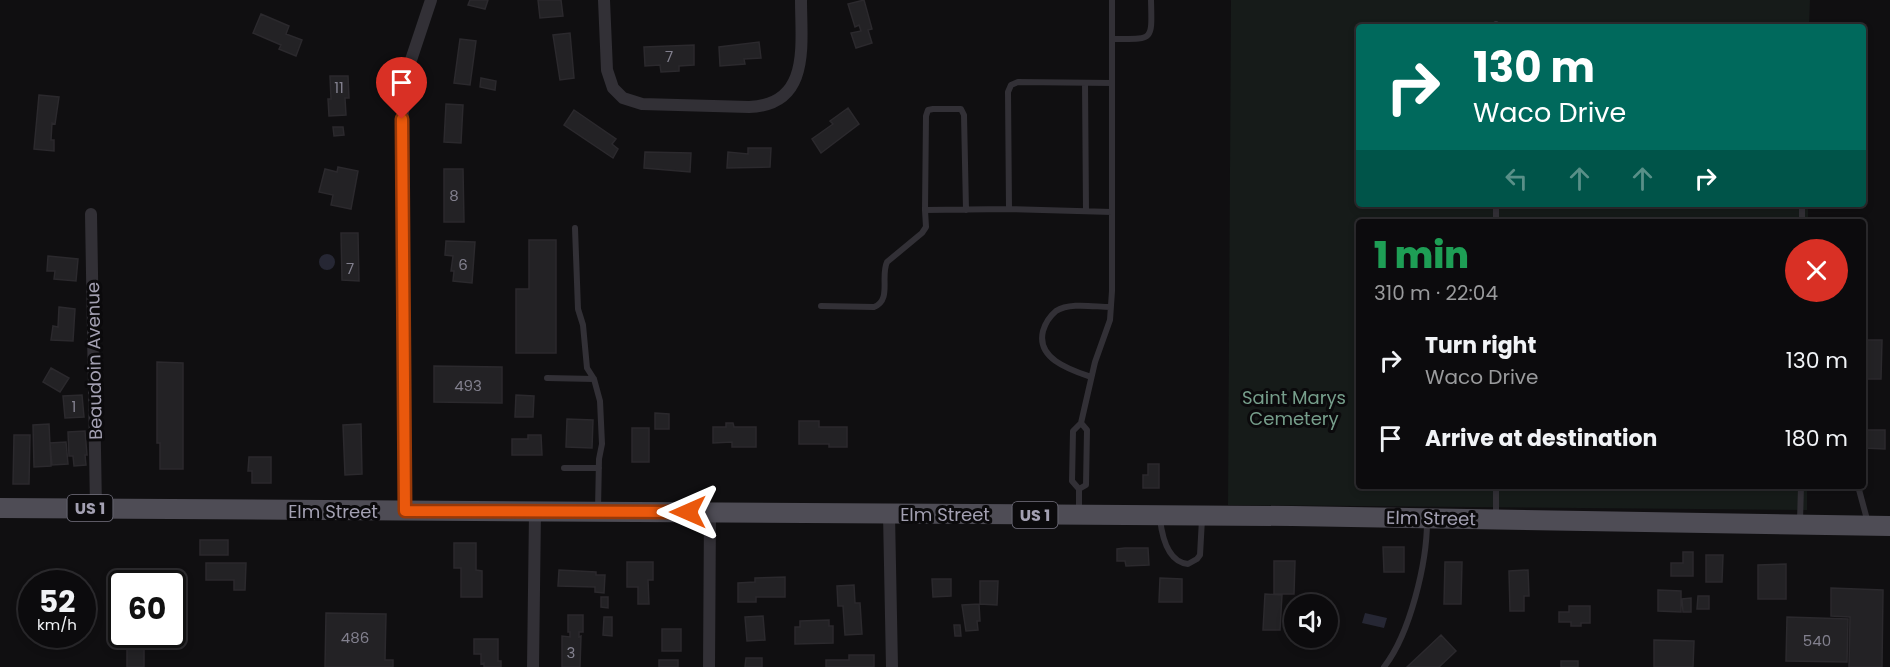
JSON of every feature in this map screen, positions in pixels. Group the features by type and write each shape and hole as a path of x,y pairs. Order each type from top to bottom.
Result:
{"main road":[{"name":"Elm Street","path":"0,508 1159,515 1890,526"}],"street":[{"path":"405,511 402,119 410,63 431,0"},
{"path":"604,0 608,76 613,88 623,98 642,104 749,108 763,107 780,100 794,82 801,51 801,0"},
{"name":"Beaudoin Avenue","path":"91,214 96,508"},
{"path":"532,667 535,512"},
{"path":"709,667 710,512"},
{"path":"889,514 892,667"}],"lane":[{"path":"1079,515 1079,489 1072,481 1073,430 1081,423 1091,377 1110,320 1113,0"},
{"path":"1113,39 1145,39 1150,35 1152,0"},
{"path":"1009,209 1008,92 1011,85 1018,82 1112,83"},
{"path":"1085,83 1086,211"},
{"path":"821,306 874,307 881,304 884,298 886,262 922,233 926,227 926,116 928,110 962,109 966,210"},
{"path":"925,210 1009,209 1112,212"},
{"path":"575,228 578,309 587,368 594,379 601,412 602,444 597,512"},
{"path":"1091,377 1069,369 1048,354 1043,343 1043,333 1047,320 1056,311 1077,306 1110,307"},
{"path":"547,378 594,379"},
{"path":"1079,489 1086,485 1087,430 1081,423"},
{"path":"564,468 599,468"},
{"path":"1496,489 1496,519"},
{"path":"1800,524 1801,489"},
{"path":"1859,489 1869,525"},
{"path":"1159,515 1162,534 1170,552 1178,562 1188,564 1200,555 1202,516"},
{"path":"1384,667 1400,642 1413,601 1426,549 1427,518"}],"green space":[{"name":"Saint Marys Cemetery","path":"1231,0 1810,0 1809,24 1356,24 1356,207 1808,207 1808,219 1356,219 1356,489 1807,489 1807,510 1228,505"}],"water":[{"path":"327,254 335,262 327,270 319,262"},
{"path":"1365,613 1387,618 1384,628 1362,623"}],"building":[{"path":"470,0 488,0 485,9 468,5"},
{"path":"538,0 561,0 563,16 540,18"},
{"path":"864,0 872,29 868,30 872,43 856,48 851,33 861,31 859,25 855,27 848,4"},
{"path":"261,14 289,26 286,34 302,40 296,56 279,49 281,45 253,33"},
{"path":"570,33 574,78 560,80 553,35"},
{"path":"460,39 476,41 470,85 454,83"},
{"path":"759,42 761,58 744,59 745,64 720,66 719,47"},
{"path":"694,45 694,65 679,66 679,71 661,72 660,65 645,66 644,47"},
{"path":"330,76 348,76 349,98 345,98 346,115 329,116"},
{"path":"481,78 496,81 495,90 480,87"},
{"path":"39,95 59,97 55,124 52,123 51,140 54,140 54,151 34,149"},
{"path":"446,104 463,105 461,143 444,142"},
{"path":"848,108 859,124 821,153 812,139 833,124 830,121"},
{"path":"574,110 616,139 612,144 618,149 613,158 564,125"},
{"path":"333,127 343,127 344,135 334,136"},
{"path":"748,148 771,148 770,167 727,168 728,152 748,154"},
{"path":"645,152 691,153 690,172 644,168"},
{"path":"338,167 358,171 351,209 331,205 333,195 319,192 325,169 337,172"},
{"path":"444,169 463,169 464,222 444,222"},
{"path":"341,233 358,233 359,281 342,280"},
{"path":"529,240 556,240 556,353 516,353 516,289 529,289"},
{"path":"446,241 475,242 472,283 453,281 454,271 451,271 453,256 445,255"},
{"path":"48,256 78,259 76,281 54,279 55,271 47,271"},
{"path":"59,307 75,309 73,341 51,340 53,326 58,327"},
{"path":"1866,340 1882,340 1881,379 1866,379"},
{"path":"157,362 183,363 183,469 160,469 160,443 157,443"},
{"path":"434,366 502,367 502,403 434,402"},
{"path":"51,368 69,378 60,392 43,382"},
{"path":"82,395 84,417 65,418 63,396"},
{"path":"516,395 534,396 533,417 515,417"},
{"path":"655,413 669,414 669,429 655,429"},
{"path":"567,419 593,420 592,448 566,447"},
{"path":"799,421 819,421 819,427 847,427 847,447 829,447 829,444 799,444"},
{"path":"726,423 733,423 734,427 756,427 756,447 732,447 732,442 713,443 713,427 726,427"},
{"path":"49,424 51,466 34,467 33,425"},
{"path":"361,424 362,474 345,475 343,425"},
{"path":"632,428 649,428 649,462 632,462"},
{"path":"1866,430 1885,430 1885,449 1866,448"},
{"path":"85,431 86,465 74,466 73,456 69,456 68,432"},
{"path":"14,435 30,435 29,484 13,484"},
{"path":"528,435 541,435 542,455 512,455 512,439 528,439"},
{"path":"66,442 68,464 52,465 50,443"},
{"path":"249,457 271,457 271,483 252,483 252,471 248,471"},
{"path":"1148,464 1159,464 1159,488 1143,488 1143,475 1148,475"},
{"path":"200,540 228,540 228,555 200,555"},
{"path":"454,543 476,543 476,570 482,571 482,597 461,597 461,568 454,568"},
{"path":"1383,547 1404,547 1404,572 1384,572"},
{"path":"1148,548 1149,565 1126,566 1125,561 1117,561 1117,549"},
{"path":"1683,552 1693,552 1693,576 1671,576 1671,563 1683,563"},
{"path":"1706,555 1723,555 1722,582 1706,582"},
{"path":"1274,561 1295,561 1294,594 1274,594"},
{"path":"627,562 653,562 653,580 648,580 649,604 638,604 638,587 627,587"},
{"path":"1445,562 1462,562 1461,604 1444,604"},
{"path":"206,563 246,563 245,590 234,590 234,580 206,580"},
{"path":"1786,564 1786,599 1758,599 1758,565"},
{"path":"559,570 596,572 596,575 605,575 604,593 595,592 595,587 558,586"},
{"path":"1528,570 1529,596 1524,596 1524,611 1510,611 1509,571"},
{"path":"785,577 785,597 756,597 756,602 738,602 738,583 755,582 755,578"},
{"path":"1160,578 1182,579 1182,602 1159,602"},
{"path":"932,579 951,579 951,596 933,597"},
{"path":"980,581 998,581 997,605 980,604"},
{"path":"854,585 855,603 860,603 862,634 845,635 843,606 838,606 837,586"},
{"path":"1831,588 1883,590 1882,667 1849,667 1850,617 1831,616"},
{"path":"1658,590 1681,591 1681,612 1658,611"},
{"path":"1265,594 1282,595 1280,630 1263,630"},
{"path":"1698,596 1709,596 1709,609 1697,609"},
{"path":"601,597 608,597 608,608 601,607"},
{"path":"1691,598 1691,612 1683,612 1682,599"},
{"path":"979,604 978,630 966,631 962,605"},
{"path":"1569,606 1590,606 1590,623 1571,626 1571,622 1559,622 1559,612 1569,612"},
{"path":"326,613 386,614 385,660 393,660 393,667 325,667"},
{"path":"568,615 583,615 583,632 579,632 579,637 581,636 580,667 562,667 562,636 570,637"},
{"path":"763,616 765,640 747,641 745,617"},
{"path":"604,617 612,617 612,636 603,635"},
{"path":"1787,617 1848,619 1847,662 1786,661"},
{"path":"829,620 829,626 833,626 833,643 795,644 795,627 800,627 800,621"},
{"path":"954,625 960,625 961,636 955,636"},
{"path":"662,629 681,629 681,651 662,651"},
{"path":"1441,635 1456,651 1439,667 1407,667"},
{"path":"474,639 498,639 498,661 501,661 501,667 484,667 484,663 481,664 481,654 474,654"},
{"path":"1654,640 1694,641 1693,667 1654,667"},
{"path":"127,648 144,648 144,667 127,667"},
{"path":"849,655 874,655 874,667 826,667 826,660 849,660"},
{"path":"746,658 762,658 762,667 745,667"},
{"path":"659,660 678,660 678,667 659,667"},
{"path":"1561,661 1578,661 1578,667 1561,667"}],"route":[{"path":"402,119 405,511 688,512"}]}
